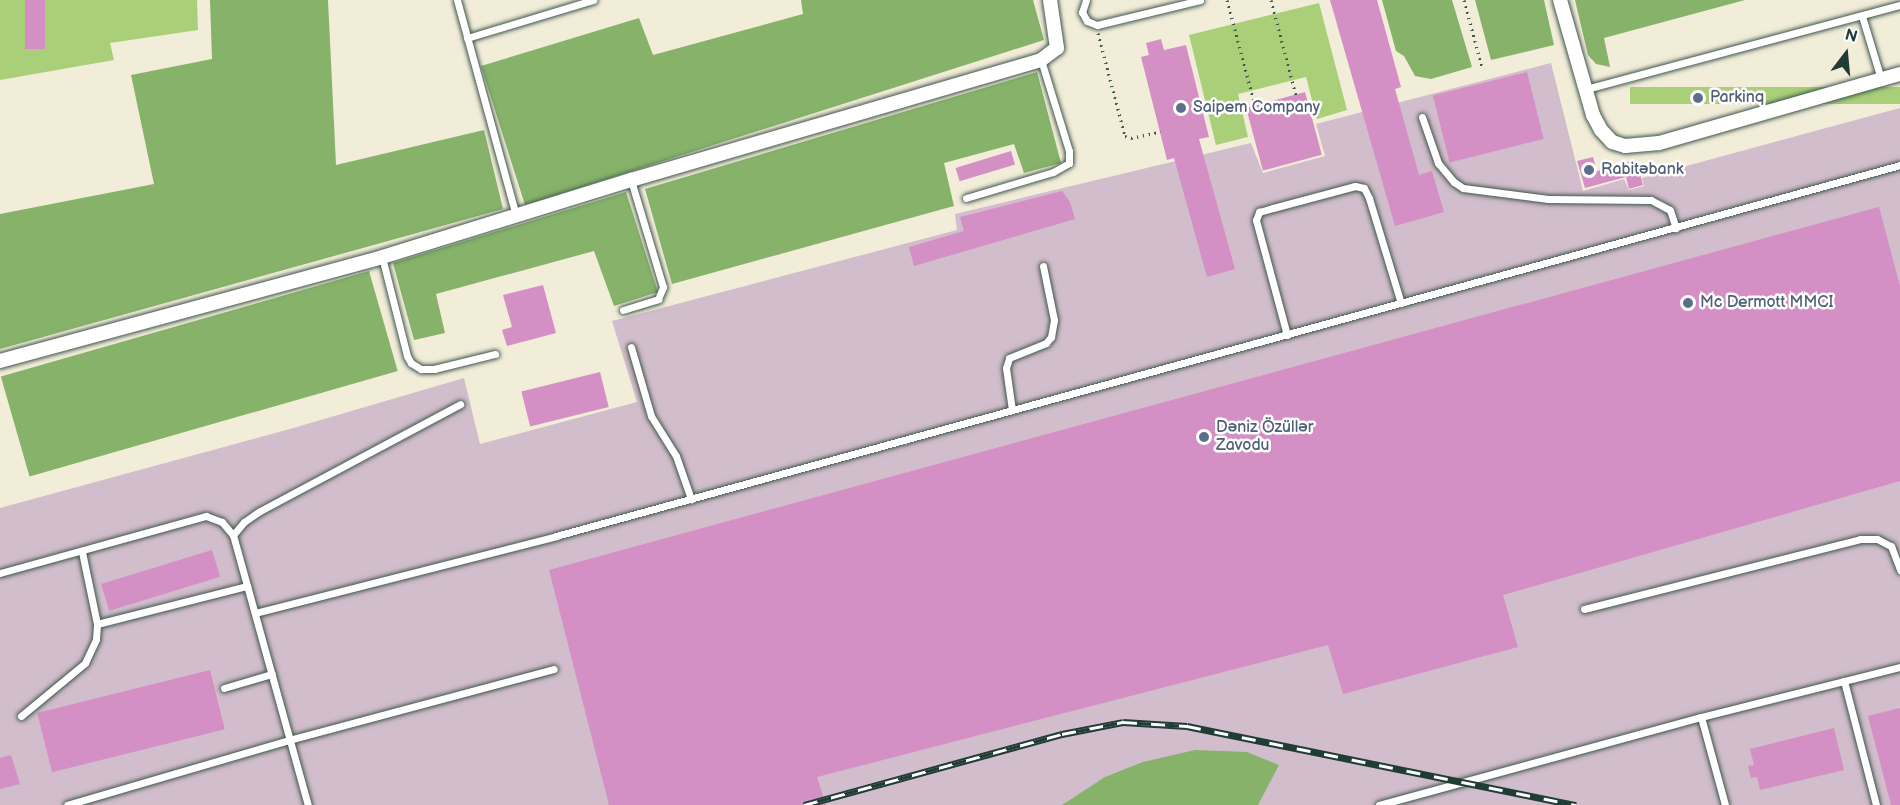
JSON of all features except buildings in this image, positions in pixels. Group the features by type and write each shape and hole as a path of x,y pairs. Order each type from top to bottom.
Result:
{"street":[{"path":"0,362 382,256 631,180 1041,60 1057,48 1050,0"},
{"path":"1560,0 1586,89 1601,130 1612,142 1625,146 1641,147 1900,74"}],"lane":[{"path":"457,0 516,215"},
{"path":"468,38 593,0"},
{"path":"1086,0 1082,12 1087,21 1097,26 1200,0"},
{"path":"1586,89 1900,6"},
{"path":"1862,16 1881,79"},
{"path":"966,198 1053,172 1068,163 1069,150 1041,60"},
{"path":"1422,117 1438,163 1454,182 1463,188 1530,198 1651,200 1670,210 1676,228"},
{"path":"255,613 691,499 1900,165"},
{"path":"623,310 658,299 663,287 631,180"},
{"path":"1287,335 1256,220 1259,212 1283,205 1355,186 1364,188 1401,303"},
{"path":"382,256 407,356 411,363 421,369 434,369 495,354"},
{"path":"1012,410 1006,368 1009,358 1046,343 1051,337 1054,320 1043,266"},
{"path":"632,347 651,416 676,456 691,499"},
{"path":"233,535 244,522 260,511 460,404"},
{"path":"0,573 206,516 222,522 233,535 308,805"},
{"path":"1584,609 1860,540 1877,539 1891,546 1900,570"},
{"path":"21,716 85,663 96,639 97,624 82,552"},
{"path":"97,624 247,586"},
{"path":"1378,805 1701,717 1900,667"},
{"path":"67,805 289,740 554,669"},
{"path":"224,688 272,674"},
{"path":"1844,681 1876,805"},
{"path":"1701,717 1725,805"}],"path":[{"path":"1227,0 1255,105"},
{"path":"1271,0 1296,94"},
{"path":"1464,0 1482,67"},
{"path":"1097,26 1125,136 1131,138 1160,132"}],"shaded area":[{"name":"Dəniz Özüllər Zavodu","path":"1551,63 1583,191 1624,179 1629,190 1644,186 1642,178 1900,108 1900,805 0,805 0,508 290,429 464,378 480,444 637,402 612,321 957,230 955,214 1251,143 1263,173 1325,156 1316,124"}],"green space":[{"path":"0,0 197,0 198,30 110,43 114,60 0,80"},
{"path":"210,0 328,0 336,165 484,130 503,209 0,349 0,214 154,184 131,75 212,59"},
{"path":"801,0 1033,0 1044,40 525,205 481,66 639,18 653,55 803,14"},
{"path":"1382,0 1452,0 1472,67 1431,79 1415,76 1404,56 1396,51"},
{"path":"1475,0 1544,0 1554,45 1491,60"},
{"path":"1575,0 1745,0 1604,38 1610,67 1596,64 1588,55"},
{"path":"1319,3 1347,110 1317,119 1306,77 1238,94 1248,137 1216,145 1189,35"},
{"path":"1037,72 1061,163 1024,173 1014,144 944,163 954,206 672,284 645,189"},
{"path":"1630,87 1900,87 1900,104 1630,104"},
{"path":"626,192 658,292 614,306 594,251 436,294 445,333 414,340 393,263"},
{"path":"369,271 398,371 30,477 1,377"},
{"path":"1195,750 1247,752 1279,765 1258,805 1062,805 1105,777 1143,762"}],"railway":[{"path":"804,805 1062,734 1123,722 1187,726 1576,805"}],"place":[{"name":"Parkinq","path":"1698,98"},
{"name":"Saipem Company","path":"1181,108"},
{"name":"Rabitəbank","path":"1589,170"},
{"name":"Mc Dermott MMCI","path":"1688,303"},
{"name":"Dəniz Özüllər Zavodu","path":"1204,437"}]}
